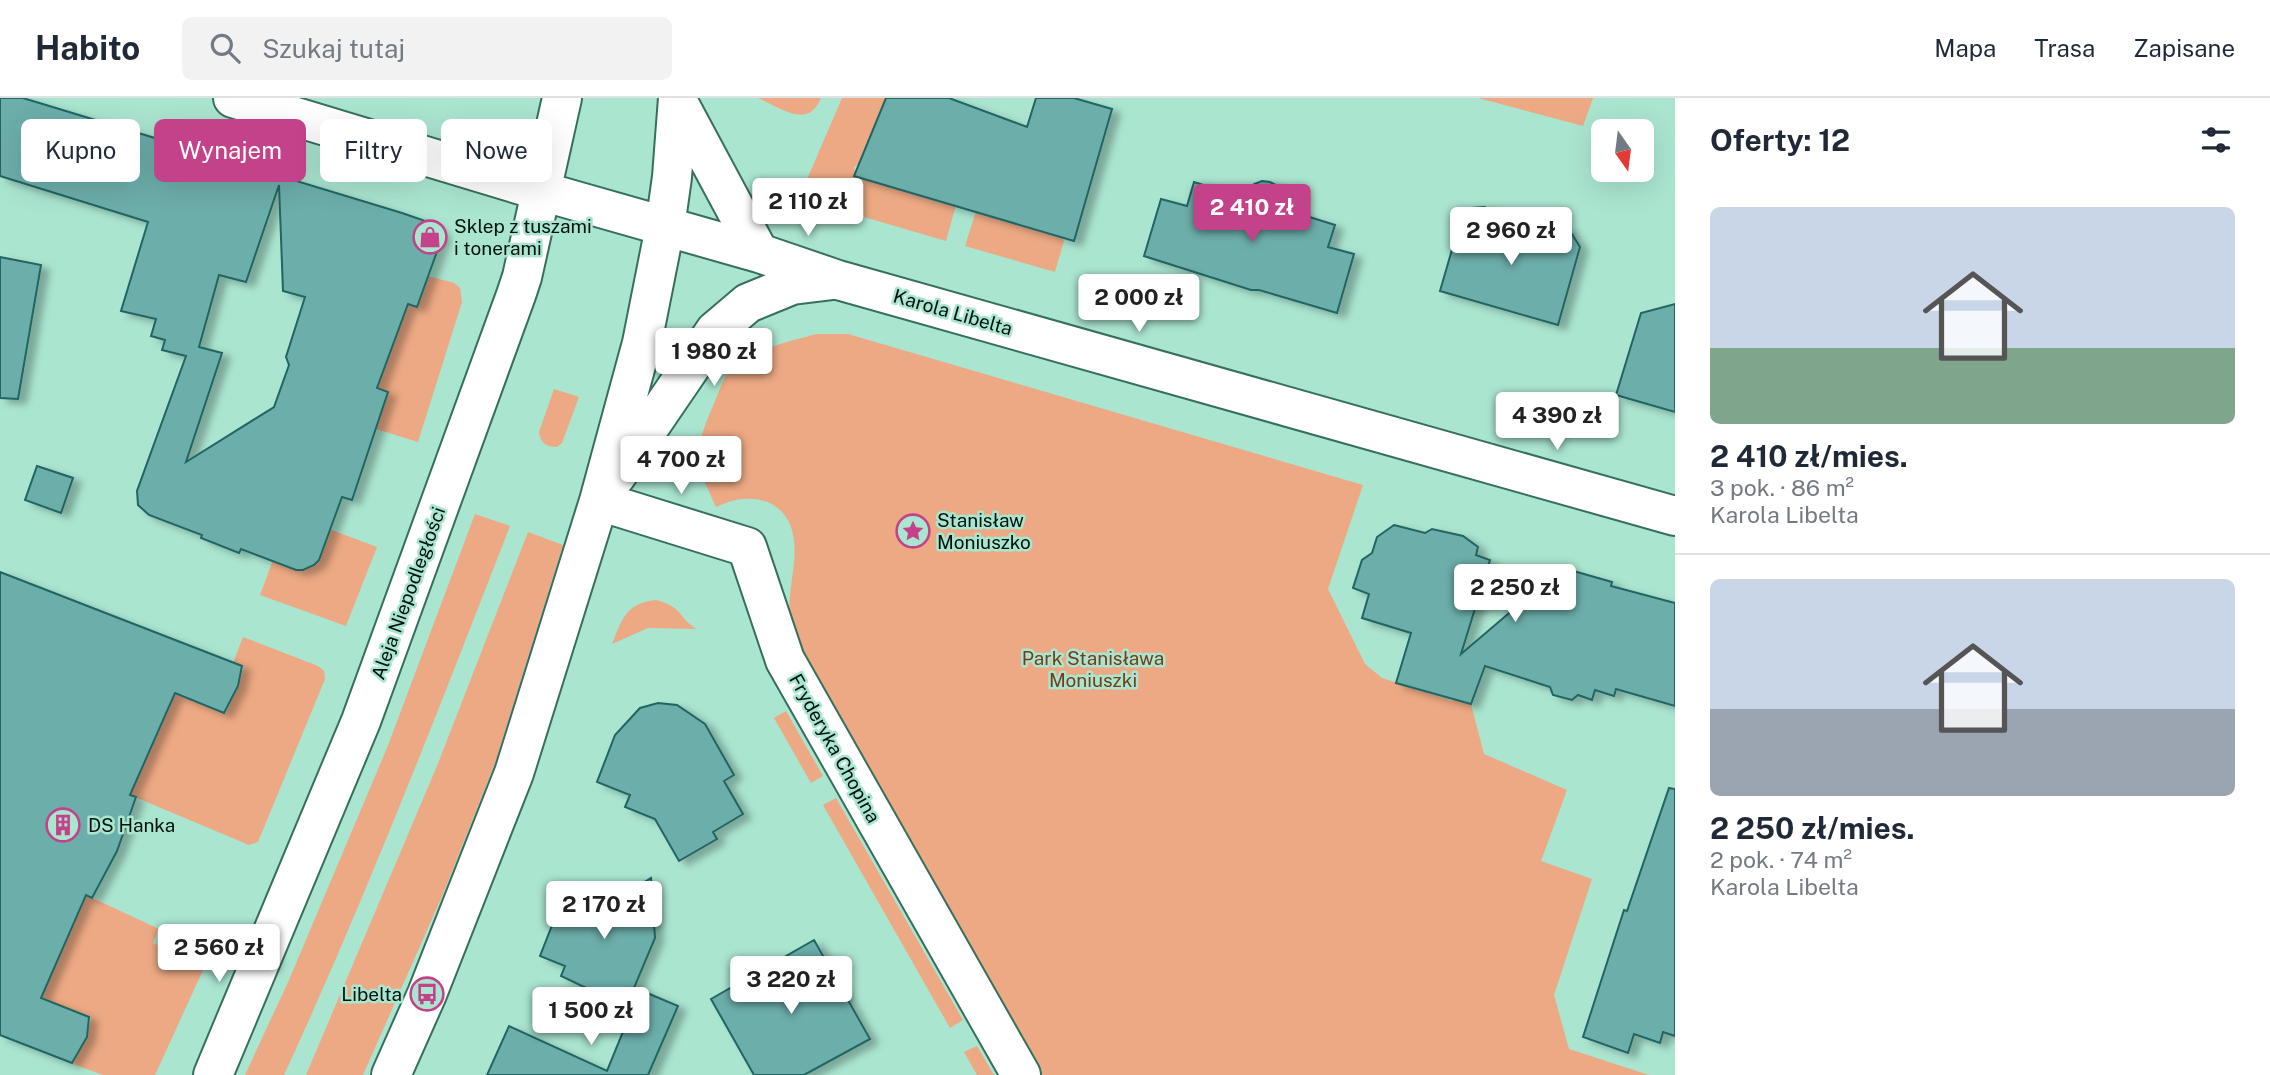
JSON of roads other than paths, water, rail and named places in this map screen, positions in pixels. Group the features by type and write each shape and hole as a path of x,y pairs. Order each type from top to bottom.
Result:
{"street":[{"name":"Karola Libelta","path":"233,98 541,191 759,253 838,279 1675,516"},
{"name":"Aleja Niepodległości","path":"213,1075 361,721 519,286 562,98"},
{"path":"391,1075 427,993 514,774 599,501 642,343 664,227 678,100"},
{"path":"678,100 759,253"},
{"path":"599,501 715,331 748,303 792,285 838,279"},
{"name":"Fryderyka Chopina","path":"599,501 747,547 785,660 1021,1075"}],"place":[{"name":"Sklep z tuszami i tonerami","path":"430,237"},
{"name":"Stanisław Moniuszko","path":"913,531"},
{"name":"DS Hanka","path":"63,825"},
{"name":"Libelta","path":"427,994"}],"park label":[{"name":"Park Stanisława Moniuszki","path":"1093,669"}]}
